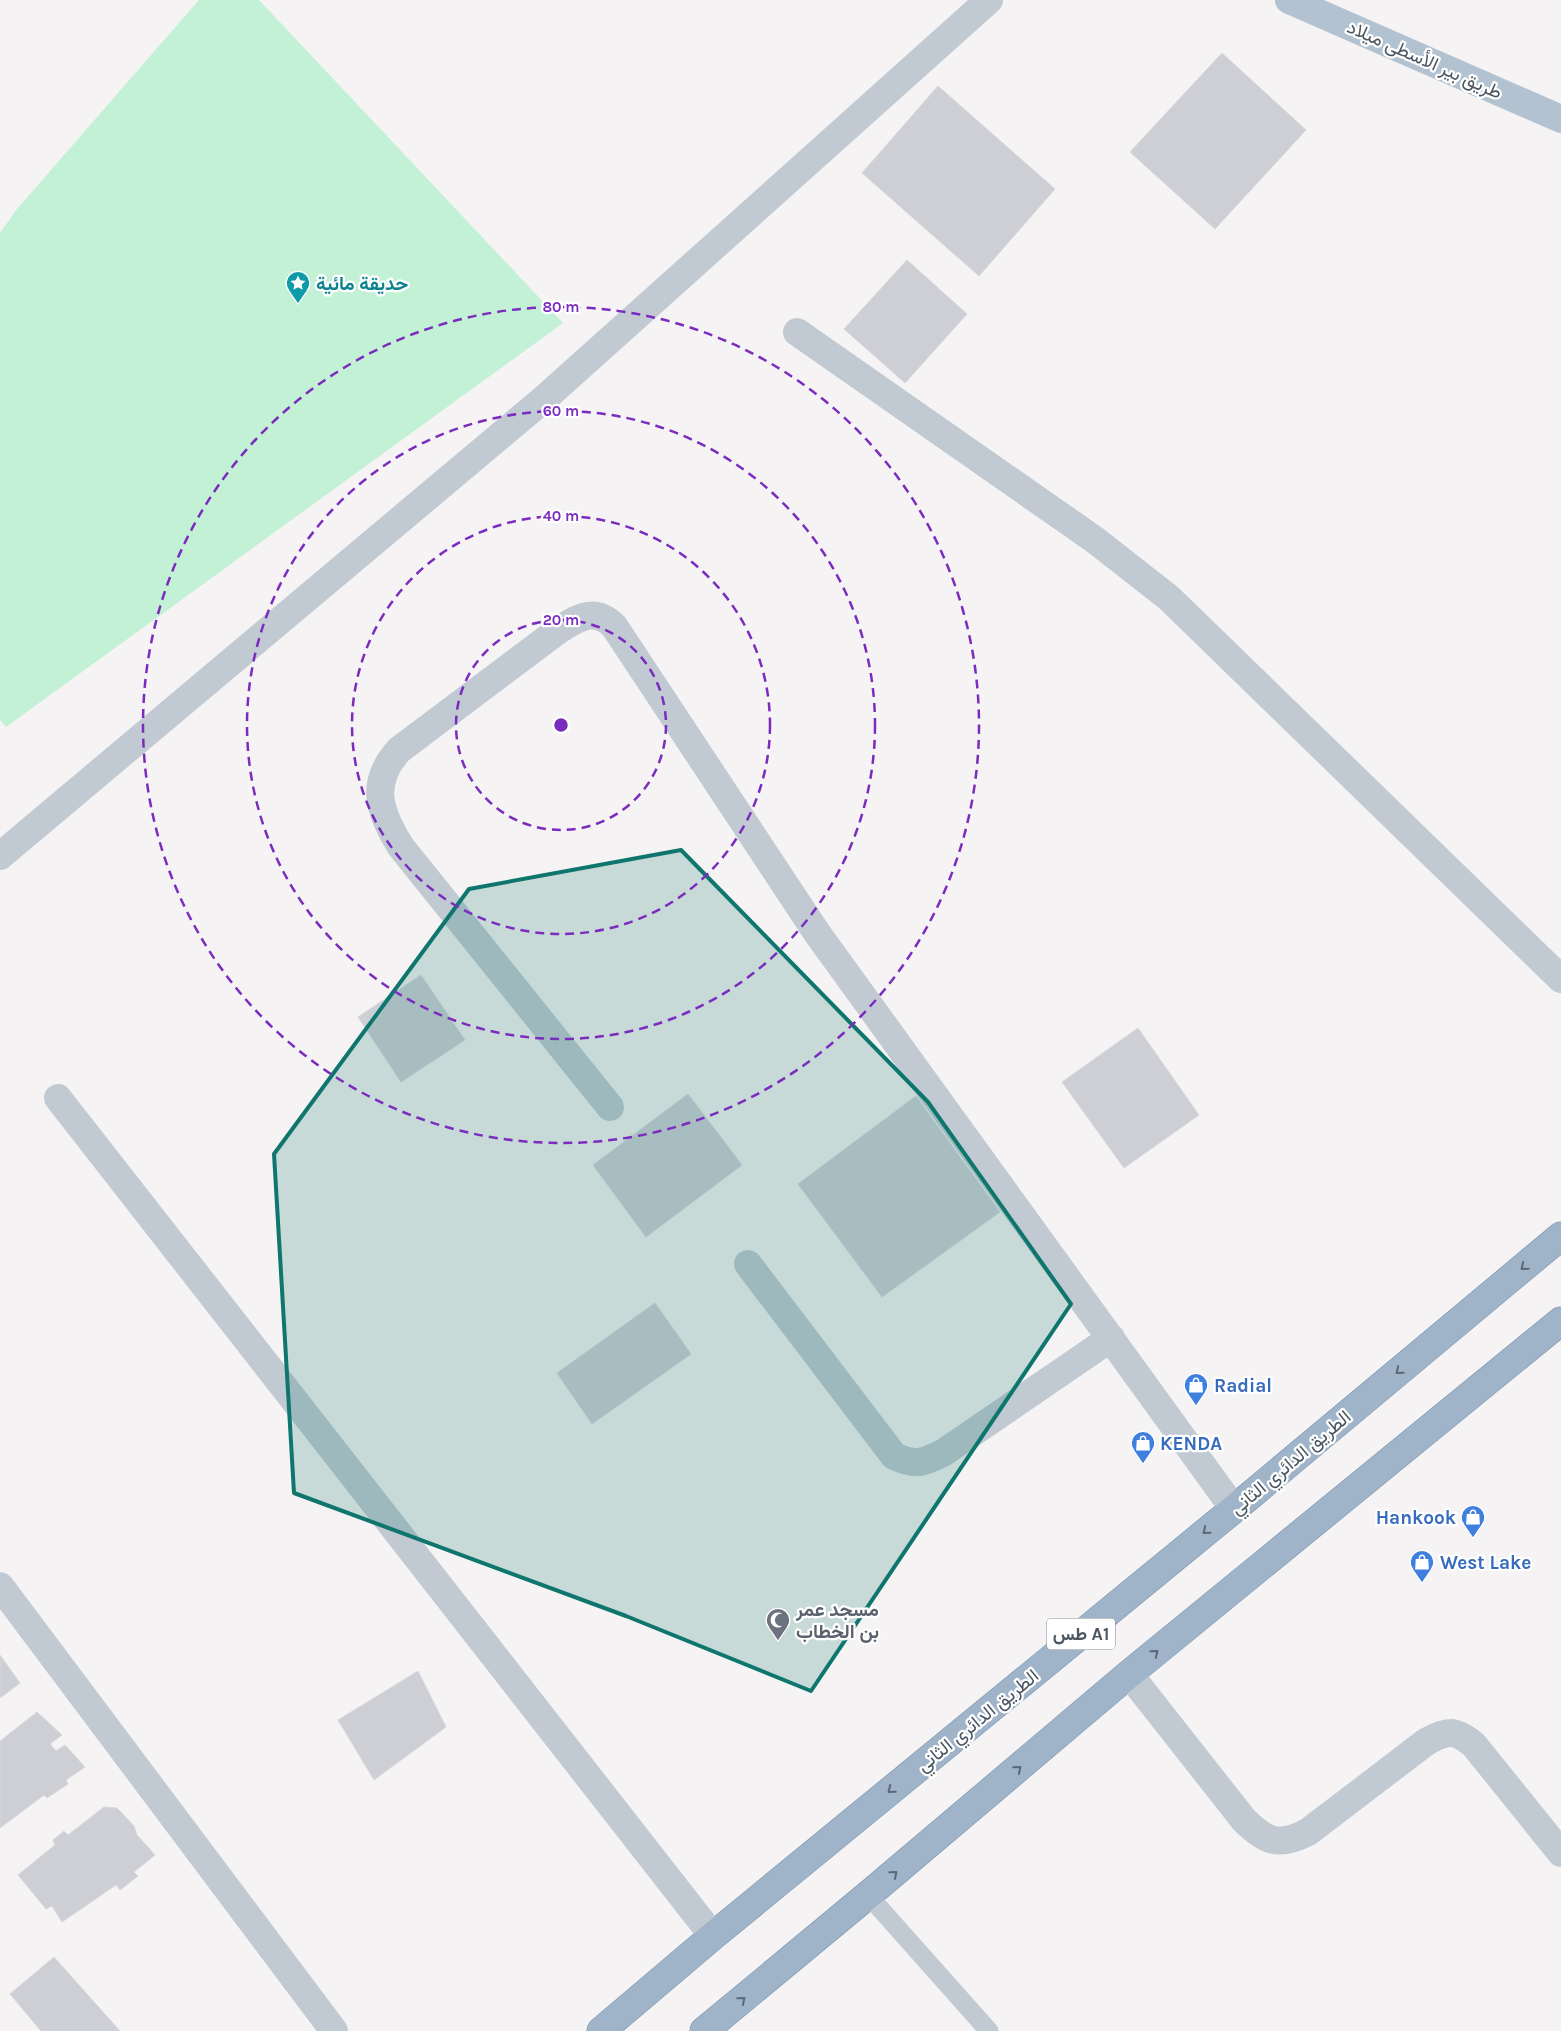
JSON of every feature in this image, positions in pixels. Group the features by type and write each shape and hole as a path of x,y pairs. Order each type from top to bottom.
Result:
{"highway":[{"name":"الطريق الدائري الثاني","path":"601,2031 713,1936 1234,1509 1561,1236"},
{"name":"طس A1","path":"704,2031 1129,1674 1561,1321"}],"main road":[{"name":"طريق بير الأسطى ميلاد","path":"1289,0 1561,118"}],"street":[{"path":"0,856 545,398 989,0"},
{"path":"796,332 1095,540 1169,598 1561,979"},
{"path":"610,1107 401,847 388,828 380,806 380,786 384,772 390,760 399,750 560,629 577,619 598,615 606,618 614,626 817,933 1234,1509"},
{"path":"58,1098 713,1936"},
{"path":"748,1264 894,1456 909,1463 926,1461 943,1453 1110,1338"},
{"path":"0,1586 334,2031"},
{"path":"1129,1674 1244,1820 1264,1838 1274,1840 1286,1839 1298,1837 1308,1832 1426,1742 1445,1733 1455,1732 1474,1745 1561,1852"}],"lane":[{"path":"868,1895 989,2031"}],"highlighted area":[{"path":"681,850 928,1102 1071,1304 811,1691 626,1616 294,1493 274,1154 469,889"}],"green space":[{"path":"199,0 259,0 563,323 6,727 0,720 0,233 17,209"}],"building":[{"path":"1222,53 1306,130 1215,229 1130,152"},
{"path":"938,86 1055,189 979,276 862,173"},
{"path":"907,260 967,314 905,383 844,329"},
{"path":"421,975 465,1040 401,1082 358,1017"},
{"path":"1138,1028 1199,1115 1124,1168 1062,1082"},
{"path":"688,1094 742,1165 646,1237 593,1165"},
{"path":"916,1096 1000,1212 882,1297 798,1184"},
{"path":"655,1303 691,1354 592,1424 557,1373"},
{"path":"0,1655 20,1683 0,1698"},
{"path":"418,1671 446,1727 374,1780 338,1720"},
{"path":"37,1712 62,1735 50,1744 56,1751 65,1745 85,1767 66,1780 68,1784 47,1798 44,1795 0,1828 0,1741"},
{"path":"104,1807 117,1808 134,1826 137,1835 155,1855 134,1872 138,1876 120,1890 116,1885 62,1922 52,1906 46,1909 18,1875 55,1845 53,1840 64,1831 68,1835"},
{"path":"54,1957 120,2031 41,2031 10,1994"}],"place":[{"name":"حديقة مائية","path":"298,304"},
{"name":"Radial","path":"1196,1406"},
{"name":"KENDA","path":"1143,1464"},
{"name":"Hankook","path":"1473,1538"},
{"name":"West Lake","path":"1422,1583"},
{"name":"مسجد عمر بن الخطاب","path":"778,1641"}]}
